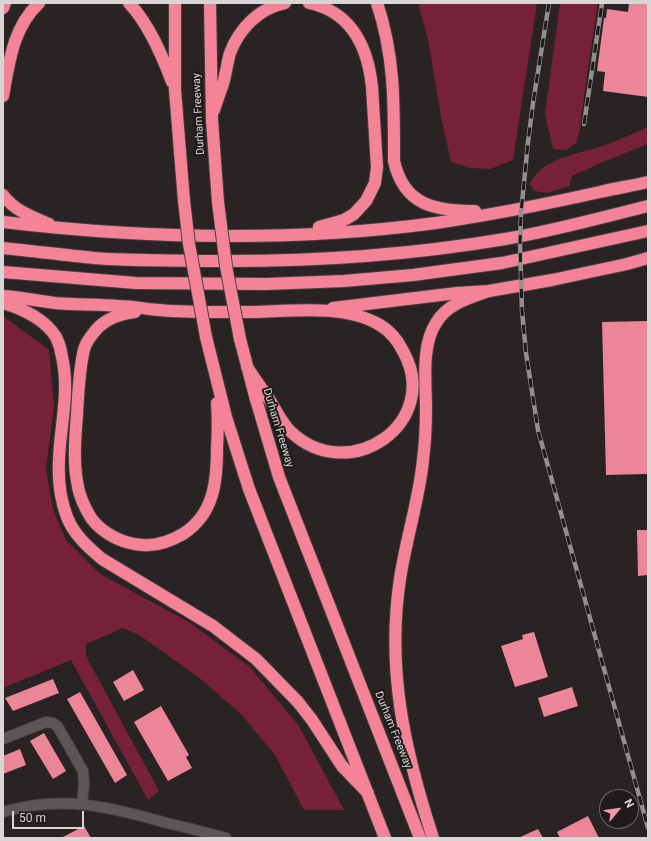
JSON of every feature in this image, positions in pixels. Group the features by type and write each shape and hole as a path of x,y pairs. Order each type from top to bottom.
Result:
{"highway":[{"path":"3,8 4,3"},
{"path":"3,96 15,40 27,17 39,3"},
{"path":"129,3 146,24 162,56 175,90"},
{"name":"Durham Freeway","path":"175,3 175,90 184,201 190,252 216,381 236,452 249,489 385,838"},
{"name":"Durham Freeway","path":"210,3 212,120 218,202 226,266 247,367 280,477 420,838"},
{"path":"212,120 230,54 237,39 260,13 273,6 285,3"},
{"path":"295,234 335,223 354,214 366,201 377,176 371,74 365,54 352,29 345,20 326,8 309,3"},
{"path":"377,3 384,24 390,51 393,75 394,161 396,172 402,183 416,200 437,208 452,211 509,210"},
{"path":"602,192 648,173"},
{"path":"3,222 141,234 246,236 295,234 436,223 564,201 648,182"},
{"path":"3,195 14,208 19,211 60,228"},
{"path":"3,248 94,258 156,260 271,261 374,256 504,239 559,228 648,206"},
{"path":"3,272 136,283 266,284 338,282 413,275 502,263 648,231"},
{"path":"318,310 457,293 489,291 552,280 648,258"},
{"path":"627,264 648,263"},
{"path":"432,838 411,766 401,716 395,650 399,580 423,461 426,416 426,356 429,337 435,324 444,312 461,302 489,291"},
{"path":"3,296 56,303 120,306 160,310 224,312 318,310 338,312 361,317 381,325 396,339 408,360 412,386 410,403 397,427 388,437 368,448 352,452 334,452 316,448 299,438 290,430 281,420 247,367"},
{"path":"3,303 33,315 50,330 60,347 65,371 66,388 59,460 59,480 62,503 67,518 81,540 102,559 213,626 256,659 298,702 312,720 342,766 368,793"},
{"path":"160,310 128,313 113,317 98,328 86,345 83,354 78,400 75,452 78,488 83,504 92,519 107,533 122,541 136,545 154,545 168,542 181,535 202,517 208,507 216,482 218,465 216,381"}],"street":[{"path":"3,739 46,722 53,723 58,727 83,771 84,783 82,804"},
{"path":"3,812 36,804 82,804 120,810 221,837"}],"shaded area":[{"path":"418,3 537,3 513,160 490,169 471,168 451,162 441,117 428,39"},
{"path":"560,3 598,3 580,130 576,143 566,150 553,149 545,114"},
{"path":"648,127 648,144 572,176 569,186 548,193 534,191 530,184 535,175 552,162 605,145"},
{"path":"3,316 49,350 54,407 46,468 53,510 66,540 100,574 189,622 250,667 299,726 344,810 304,810 275,755 240,713 197,676 139,635 123,628 86,644 86,656 159,791 148,800 71,660 3,688"}],"building":[{"path":"629,3 648,3 648,97 603,91 605,72 597,71 604,18 606,18 607,9 628,12"},
{"path":"648,321 648,474 606,475 602,322"},
{"path":"637,530 648,530 648,575 638,576"},
{"path":"534,632 548,677 515,687 501,646 523,639 522,635"},
{"path":"133,670 144,690 124,701 113,682"},
{"path":"53,679 59,693 13,711 5,698"},
{"path":"572,687 578,706 544,717 538,698"},
{"path":"80,692 127,775 115,783 67,699"},
{"path":"161,706 189,755 186,757 192,768 168,781 134,722"},
{"path":"44,733 66,771 53,779 30,741"},
{"path":"20,749 26,765 3,774 3,756"},
{"path":"588,816 599,838 560,838 557,832"},
{"path":"84,826 91,838 61,838"},
{"path":"538,829 543,838 518,838"}],"railway":[{"path":"549,3 533,103 521,213 520,244 522,311 526,353 538,430 648,828"},
{"path":"584,124 602,3"}]}
